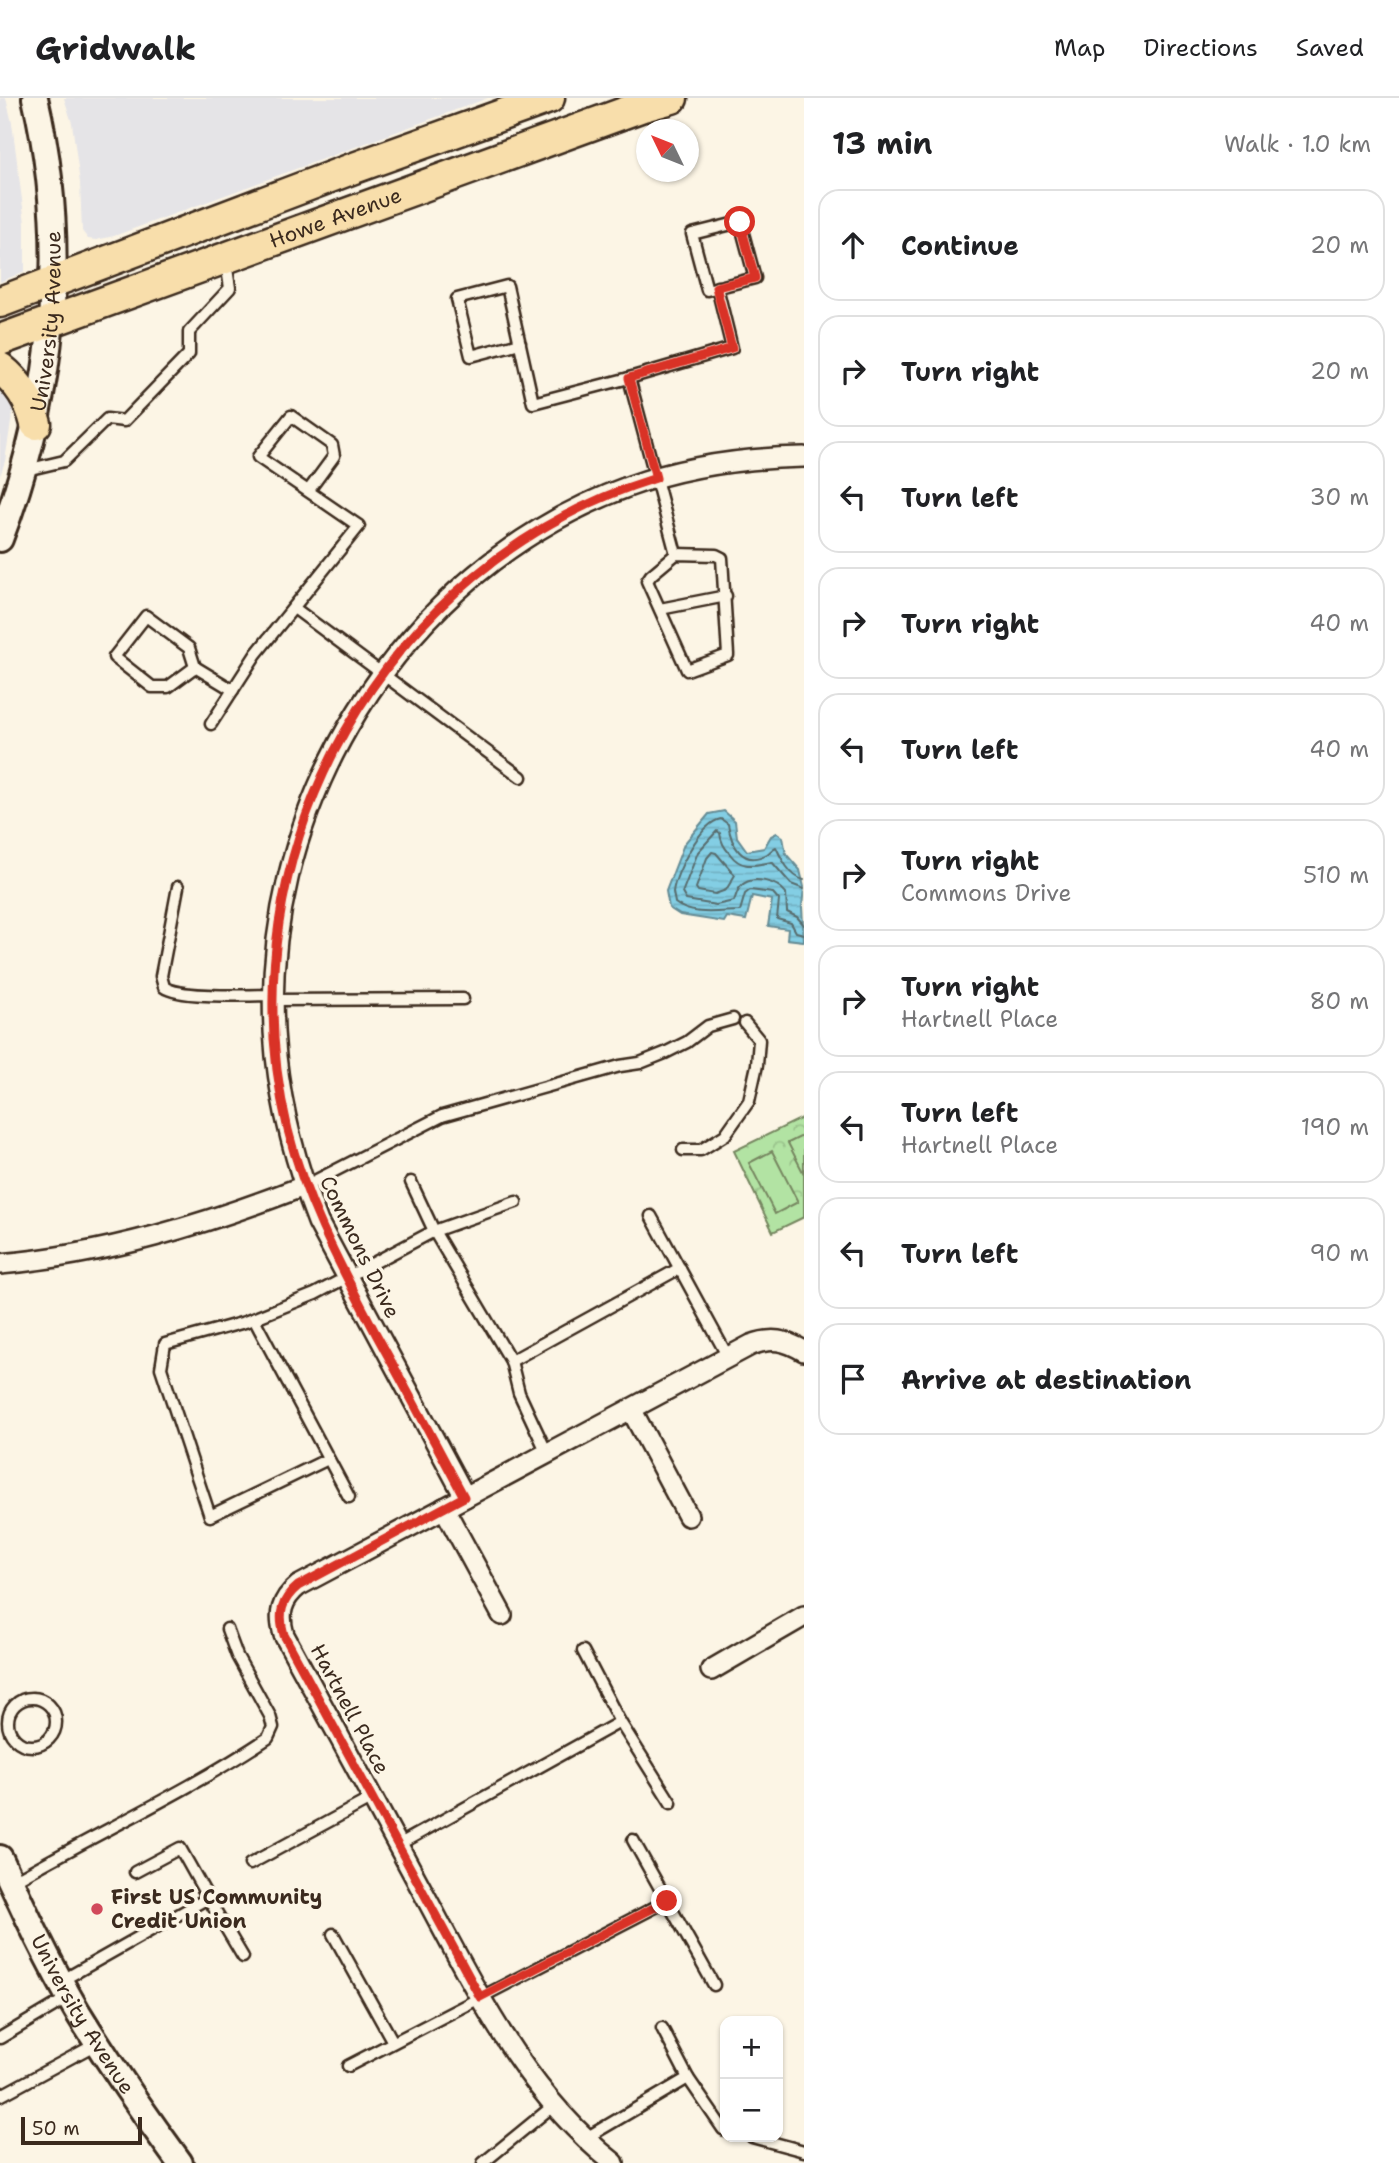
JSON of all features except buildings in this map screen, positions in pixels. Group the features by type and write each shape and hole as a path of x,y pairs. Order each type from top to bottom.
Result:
{"main road":[{"name":"Howe Avenue","path":"0,302 354,168 550,98"},
{"name":"Howe Avenue","path":"0,340 643,106 672,98"},
{"path":"0,368 23,391 31,405 36,424"}],"street":[{"name":"University Avenue","path":"0,539 24,471 36,424 47,367 51,323 53,226 49,175 35,98"},
{"name":"Commons Drive","path":"464,1497 318,1222 304,1186 288,1130 275,1053 274,997 280,917 287,879 303,823 333,751 381,674 422,624 449,597 518,542 580,507 656,478 715,464 804,457"},
{"path":"0,1264 83,1253 159,1236 231,1214 304,1186"},
{"name":"Hartnell Place","path":"614,2163 554,2105 517,2059 480,1997 284,1635 280,1615 283,1602 298,1586 728,1357 763,1341 777,1339 804,1351"},
{"path":"631,1409 688,1516"},
{"path":"444,1508 502,1615"},
{"path":"710,1670 804,1616"},
{"name":"University Avenue","path":"5,1871 65,1989 172,2159"}],"lane":[{"path":"740,222 755,278 716,287 707,290 692,234 740,222"},
{"path":"24,471 64,461 107,419 124,421 189,354 189,332 230,288 226,258"},
{"path":"520,343 471,356 457,299 507,286 520,343 533,403 732,348 716,287"},
{"path":"629,378 676,554"},
{"path":"211,724 257,654 359,526 258,457 291,416 332,444 334,456 309,490"},
{"path":"676,554 716,555 722,558 726,596 728,655 687,670 648,581 651,575 676,554"},
{"path":"660,609 726,596"},
{"path":"294,608 521,777"},
{"path":"195,667 168,687 152,687 114,657 146,616 189,648 195,667 233,690"},
{"path":"178,887 161,976 163,988 169,991 274,997 463,999"},
{"path":"304,1186 442,1116 620,1066 640,1063 687,1042 708,1026 733,1019"},
{"path":"683,1150 701,1150 725,1135 749,1101 759,1040 745,1023"},
{"path":"411,1182 434,1231 511,1361 519,1393 547,1453"},
{"path":"328,1459 210,1516 161,1367 165,1344 254,1318 315,1294 434,1231 516,1202"},
{"path":"651,1216 728,1357"},
{"path":"511,1361 680,1268"},
{"path":"254,1318 349,1497"},
{"path":"5,1871 82,1841 191,1784 268,1738 273,1727 270,1716 237,1656 227,1629"},
{"path":"583,1651 620,1721 671,1803"},
{"path":"24,1699 43,1701 55,1715 53,1734 39,1745 20,1744 4,1731 10,1711 24,1699"},
{"path":"398,1845 620,1721"},
{"path":"250,1864 372,1798"},
{"path":"633,1840 713,1985"},
{"path":"135,1872 180,1848 243,1957"},
{"path":"0,2038 65,1989 208,1898"},
{"path":"348,2066 667,1901"},
{"path":"332,1934 393,2042"},
{"path":"662,2028 688,2078 720,2123"},
{"path":"0,2096 98,2043"},
{"path":"586,2138 688,2078"},
{"path":"483,2163 554,2105"},
{"path":"771,2142 804,2151"}],"shaded area":[{"path":"0,98 6,98 12,123 25,223 25,271 0,282"},
{"path":"64,98 488,98 114,236 96,240 88,239 82,231 80,183 72,123"},
{"path":"0,380 6,385 13,409 0,476"}],"green space":[{"path":"804,1117 804,1217 773,1232 734,1151"},
{"path":"804,1135 804,1174 788,1143"},
{"path":"772,1151 798,1202 775,1214 749,1163"}],"water":[{"path":"724,811 735,821 737,837 747,851 764,848 771,836 777,833 783,837 786,854 800,870 804,887 804,941 787,939 788,929 768,926 772,900 752,896 746,920 727,917 724,922 680,915 669,908 666,891 684,844 709,814"}],"place":[{"name":"First US Community Credit Union","path":"97,1909"}],"route":[{"path":"667,1901 480,1997 284,1635 280,1615 283,1602 298,1586 464,1497 335,1257 304,1186 288,1130 275,1053 275,956 287,879 303,823 317,787 352,718 397,653 449,597 489,562 518,542 580,507 629,486 656,478 629,378 732,348 716,287 755,278 740,222"}]}
